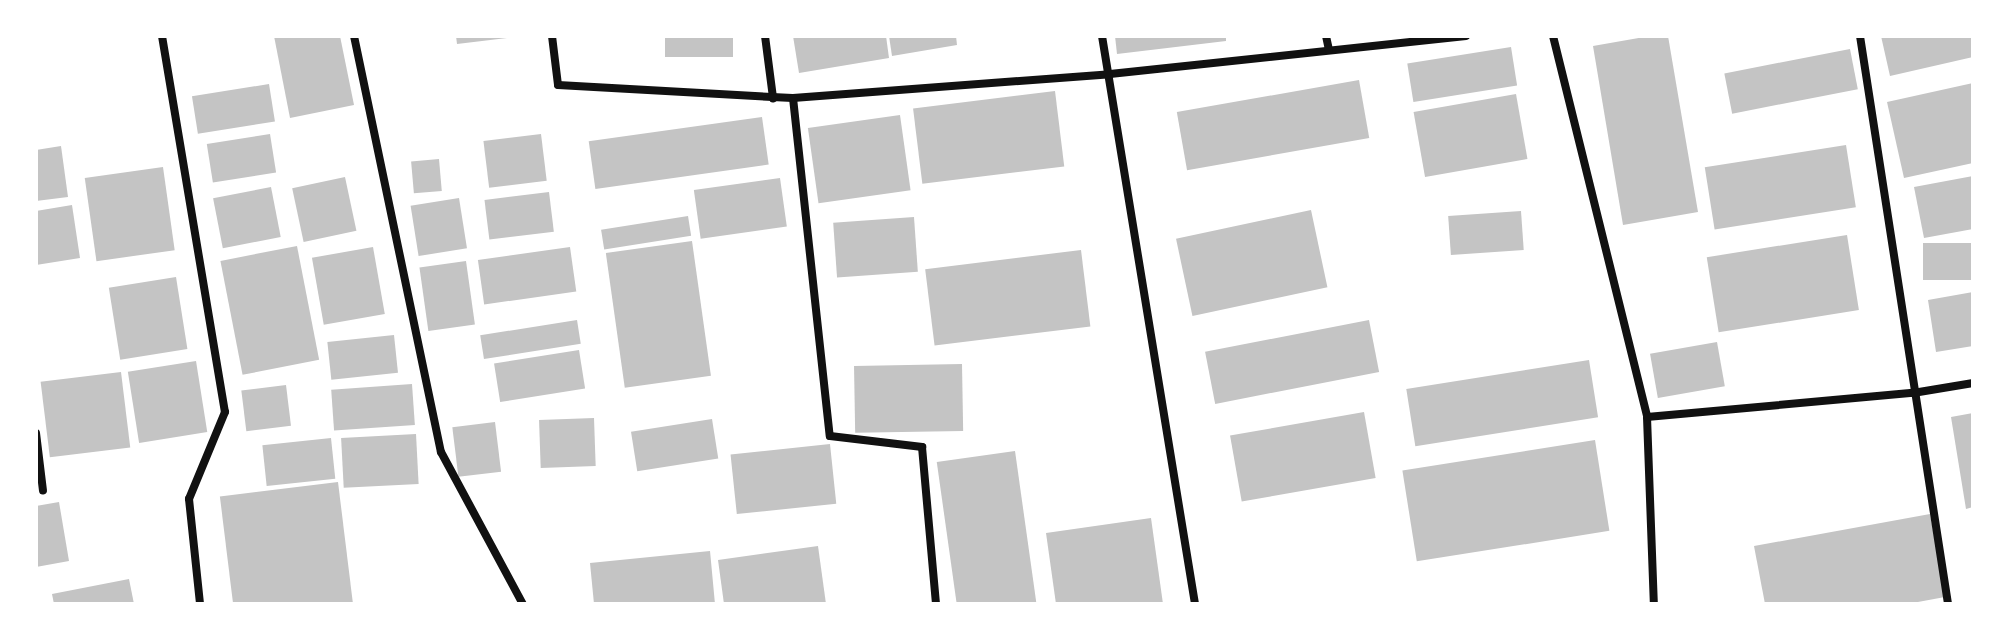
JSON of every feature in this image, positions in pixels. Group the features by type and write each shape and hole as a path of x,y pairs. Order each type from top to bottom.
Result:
{"street":[{"path":"162,36 225,412 189,499 200,604"},
{"path":"354,36 441,452 523,604"},
{"path":"552,36 558,85 773,98 1110,74 1466,36"},
{"path":"765,36 773,98"},
{"path":"1102,36 1195,604"},
{"path":"1326,36 1329,50"},
{"path":"1553,36 1647,417 1654,604"},
{"path":"1860,36 1948,604"},
{"path":"793,98 830,436 922,447 936,604"},
{"path":"1647,417 1913,393 1973,383"},
{"path":"36,433 43,491"}],"building":[{"path":"274,36 340,36 354,105 290,118"},
{"path":"456,36 507,36 507,38 457,44"},
{"path":"665,36 733,36 733,57 665,57"},
{"path":"793,36 886,36 889,58 799,73"},
{"path":"889,36 956,36 957,45 892,56"},
{"path":"1115,36 1226,36 1226,41 1117,54"},
{"path":"1668,36 1698,212 1623,225 1593,46"},
{"path":"1881,36 1973,36 1973,57 1890,76"},
{"path":"1511,47 1517,86 1413,102 1407,63"},
{"path":"1850,49 1858,89 1732,114 1724,73"},
{"path":"1359,80 1369,138 1187,170 1177,112"},
{"path":"1973,83 1973,163 1904,178 1887,102"},
{"path":"269,84 275,122 198,134 192,96"},
{"path":"1055,91 1064,166 922,184 913,108"},
{"path":"1516,94 1527,159 1425,177 1414,112"},
{"path":"900,115 911,190 818,203 808,128"},
{"path":"762,117 769,165 595,189 589,141"},
{"path":"270,134 276,173 213,183 207,144"},
{"path":"541,134 547,181 489,188 483,141"},
{"path":"1846,145 1856,207 1715,230 1705,167"},
{"path":"61,146 68,197 36,201 36,150"},
{"path":"439,159 442,191 414,193 411,161"},
{"path":"163,167 175,250 96,261 85,178"},
{"path":"1973,176 1973,229 1924,238 1914,187"},
{"path":"345,177 356,231 304,242 292,188"},
{"path":"780,178 787,227 701,239 694,190"},
{"path":"271,187 281,237 223,248 213,198"},
{"path":"549,192 554,232 489,240 484,200"},
{"path":"459,198 467,248 419,256 411,206"},
{"path":"72,205 80,258 36,265 36,211"},
{"path":"1311,210 1327,287 1192,316 1176,239"},
{"path":"1521,211 1524,250 1451,255 1448,216"},
{"path":"688,216 691,236 604,250 601,230"},
{"path":"914,217 918,272 837,278 833,223"},
{"path":"1847,235 1859,310 1719,332 1707,257"},
{"path":"692,241 711,376 625,388 606,253"},
{"path":"1923,243 1973,243 1973,280 1923,280"},
{"path":"297,246 319,360 243,375 220,261"},
{"path":"373,247 385,314 324,325 312,258"},
{"path":"570,247 576,292 484,305 478,260"},
{"path":"1081,250 1090,326 935,346 925,269"},
{"path":"466,261 475,324 428,331 419,268"},
{"path":"176,277 187,349 120,360 109,288"},
{"path":"1973,292 1973,346 1936,352 1928,300"},
{"path":"577,320 581,344 484,359 480,335"},
{"path":"1369,320 1379,372 1215,404 1205,352"},
{"path":"394,335 398,373 331,380 327,342"},
{"path":"1717,342 1725,386 1658,398 1650,354"},
{"path":"579,350 585,389 500,402 494,363"},
{"path":"1589,360 1598,417 1415,446 1406,389"},
{"path":"196,361 207,432 139,443 128,372"},
{"path":"962,364 963,431 855,433 854,366"},
{"path":"121,372 130,447 50,457 41,382"},
{"path":"412,384 415,425 334,431 331,390"},
{"path":"286,385 291,426 246,431 241,390"},
{"path":"1364,412 1376,478 1242,502 1230,436"},
{"path":"1973,413 1973,507 1966,509 1951,417"},
{"path":"594,418 596,466 541,468 539,420"},
{"path":"712,419 718,459 637,471 631,432"},
{"path":"495,422 501,472 458,477 452,427"},
{"path":"416,434 419,484 344,488 341,438"},
{"path":"331,438 335,479 267,486 262,445"},
{"path":"1595,440 1609,531 1417,561 1402,471"},
{"path":"830,444 836,504 737,514 731,454"},
{"path":"1015,451 1037,604 957,604 937,462"},
{"path":"338,482 353,604 233,604 220,497"},
{"path":"59,502 69,561 36,567 36,506"},
{"path":"1930,514 1945,597 1907,604 1765,604 1754,546"},
{"path":"1151,518 1163,604 1056,604 1046,533"},
{"path":"818,546 826,604 724,604 718,560"},
{"path":"710,551 715,604 594,604 590,563"},
{"path":"129,579 134,604 54,604 52,594"}]}
